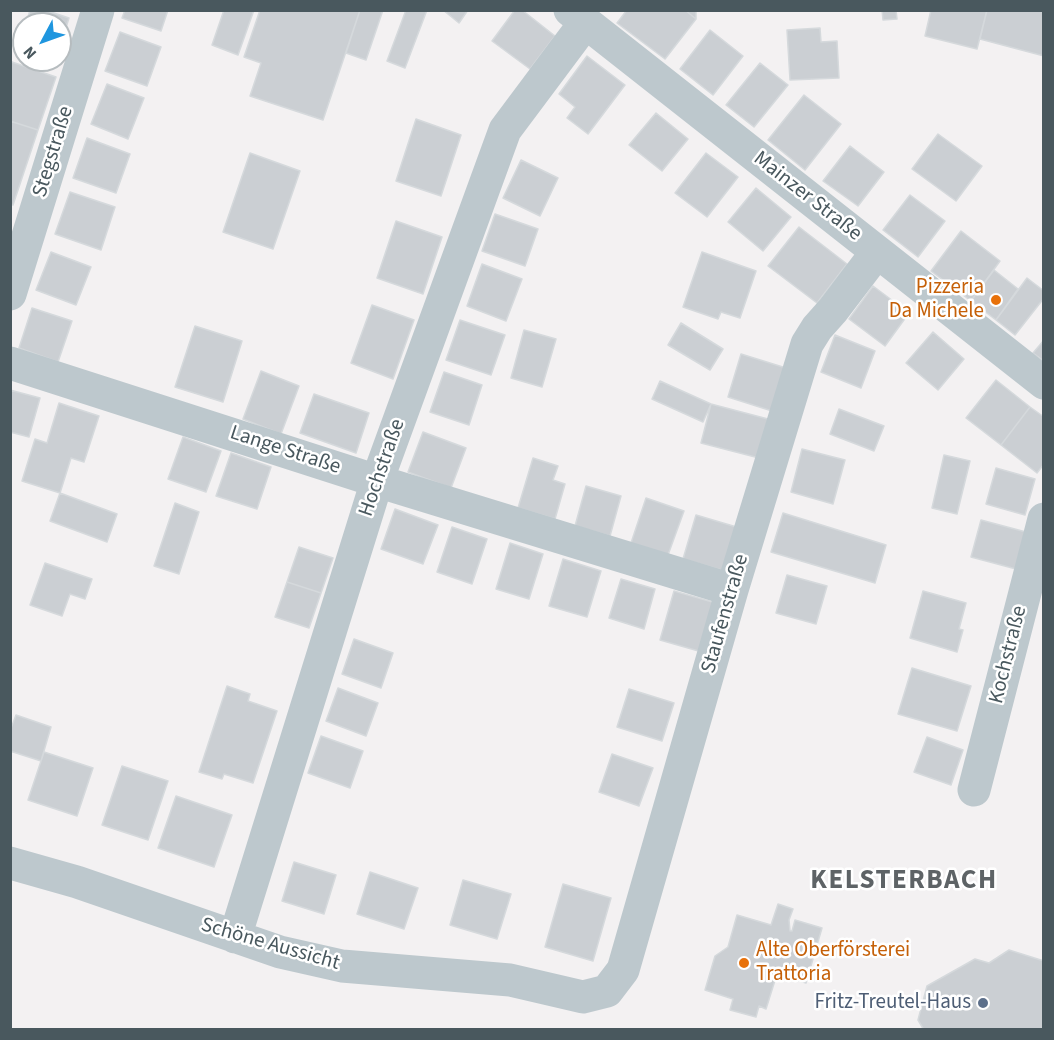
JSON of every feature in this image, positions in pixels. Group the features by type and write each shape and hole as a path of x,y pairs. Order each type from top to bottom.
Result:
{"street":[{"name":"Stegstraße","path":"10,294 98,10"},
{"name":"Mainzer Straße","path":"578,17 1044,383"},
{"name":"Hochstraße","path":"235,937 377,481 506,130 578,17"},
{"name":"Staufenstraße","path":"607,991 623,970 732,590 807,344 877,252"},
{"name":"Lange Straße","path":"10,363 377,481 732,590"},
{"name":"Kochstraße","path":"974,790 1044,519"},
{"name":"Schöne Aussicht","path":"10,863 76,882 280,952 342,966 510,980 583,997 607,991"}],"building":[{"path":"30,10 45,10 51,12 29,12"},
{"path":"125,10 168,10 161,31 122,18"},
{"path":"224,10 254,10 238,55 212,45"},
{"path":"260,10 360,10 323,120 250,96 261,63 244,57"},
{"path":"360,10 383,10 366,60 346,53"},
{"path":"406,10 427,10 405,68 387,61"},
{"path":"443,10 468,10 459,23"},
{"path":"515,10 522,10 555,36 530,69 492,41"},
{"path":"627,10 685,10 696,19 665,59 617,23"},
{"path":"685,10 696,10 696,19"},
{"path":"882,10 896,10 897,19 883,20"},
{"path":"931,10 987,10 977,49 925,36"},
{"path":"987,10 1044,10 1044,56 980,39"},
{"path":"820,28 821,42 837,41 839,78 790,80 787,30"},
{"path":"710,30 743,56 713,95 680,69"},
{"path":"120,32 161,47 147,86 105,71"},
{"path":"587,56 625,85 588,134 567,118 575,107 559,94"},
{"path":"12,62 12,72 41,72 56,77 38,130 10,121 10,66"},
{"path":"760,63 788,85 754,127 726,105"},
{"path":"107,84 144,98 128,139 91,124"},
{"path":"804,95 841,124 805,170 768,140"},
{"path":"656,113 688,139 662,171 629,145"},
{"path":"416,119 461,135 441,196 396,181"},
{"path":"10,121 38,130 13,205 10,204"},
{"path":"938,134 982,166 956,201 912,169"},
{"path":"87,138 130,154 116,193 73,178"},
{"path":"850,146 884,172 858,206 823,181"},
{"path":"250,153 300,171 273,249 223,232"},
{"path":"706,153 738,177 707,217 675,193"},
{"path":"521,160 558,178 540,216 503,198"},
{"path":"756,188 791,217 763,251 728,222"},
{"path":"70,192 115,207 101,250 55,234"},
{"path":"910,195 945,221 918,257 883,230"},
{"path":"495,214 538,229 525,266 482,251"},
{"path":"396,221 442,237 423,294 377,278"},
{"path":"799,227 847,264 817,303 768,266"},
{"path":"961,231 1000,261 971,301 931,271"},
{"path":"51,252 91,267 76,305 36,290"},
{"path":"702,252 756,271 740,318 721,312 718,319 683,307"},
{"path":"482,264 522,279 506,321 467,306"},
{"path":"994,270 1018,289 996,320 971,301"},
{"path":"1027,278 1044,291 1044,298 1015,335 996,320"},
{"path":"873,286 909,313 885,346 849,319"},
{"path":"372,305 414,320 393,379 351,363"},
{"path":"32,308 72,321 58,362 19,348"},
{"path":"460,320 505,335 491,375 446,360"},
{"path":"681,323 723,349 710,370 668,345"},
{"path":"195,326 242,341 223,402 175,387"},
{"path":"524,330 556,339 542,387 511,378"},
{"path":"933,332 964,359 938,390 906,363"},
{"path":"835,335 875,351 861,388 821,372"},
{"path":"1044,340 1044,361 1033,353"},
{"path":"741,354 786,368 772,411 728,397"},
{"path":"261,371 299,386 281,434 243,419"},
{"path":"444,372 482,385 469,425 430,412"},
{"path":"996,380 1030,407 1001,445 966,418"},
{"path":"660,381 711,404 703,422 652,399"},
{"path":"10,390 40,398 29,437 10,432"},
{"path":"314,394 369,413 356,453 300,433"},
{"path":"59,403 99,416 84,462 71,458 60,493 22,481 35,439 47,443"},
{"path":"711,404 768,419 759,458 701,443"},
{"path":"1030,407 1044,417 1044,464 1037,473 1001,445"},
{"path":"839,409 884,426 874,451 830,434"},
{"path":"423,432 466,448 451,488 408,472"},
{"path":"183,437 221,451 206,492 168,479"},
{"path":"802,449 845,460 833,504 791,492"},
{"path":"231,453 271,467 257,509 216,496"},
{"path":"944,455 970,461 957,514 932,508"},
{"path":"533,458 558,466 553,480 565,484 555,519 518,508"},
{"path":"996,468 1035,479 1025,515 986,504"},
{"path":"586,486 621,496 610,536 575,526"},
{"path":"60,493 117,514 107,542 50,521"},
{"path":"646,498 684,511 668,555 631,543"},
{"path":"175,503 199,512 179,574 154,566"},
{"path":"395,509 438,525 423,564 381,549"},
{"path":"783,513 886,545 875,583 771,552"},
{"path":"696,515 740,528 728,572 683,559"},
{"path":"981,520 1026,532 1016,569 971,557"},
{"path":"452,527 487,539 472,584 437,572"},
{"path":"510,543 543,554 529,599 496,589"},
{"path":"299,547 333,558 321,593 287,582"},
{"path":"563,559 601,571 587,617 549,606"},
{"path":"45,563 92,579 85,599 70,594 62,616 30,605"},
{"path":"787,575 827,586 816,624 776,613"},
{"path":"621,579 655,589 644,629 609,618"},
{"path":"287,582 321,593 309,628 275,617"},
{"path":"674,591 716,603 702,652 660,640"},
{"path":"923,591 966,603 959,629 963,630 957,652 910,638"},
{"path":"354,639 393,653 381,688 342,674"},
{"path":"912,668 971,686 957,731 898,714"},
{"path":"227,686 250,694 248,701 277,711 253,783 224,774 222,779 199,772"},
{"path":"338,688 378,703 366,736 326,721"},
{"path":"629,689 674,703 662,741 617,727"},
{"path":"16,715 51,727 41,761 10,751 10,731"},
{"path":"321,736 363,751 350,788 308,773"},
{"path":"927,737 963,750 951,785 914,772"},
{"path":"44,752 93,768 77,816 28,800"},
{"path":"612,754 653,768 639,806 599,792"},
{"path":"122,766 168,781 148,840 102,825"},
{"path":"176,796 232,815 214,867 158,848"},
{"path":"294,862 336,875 324,914 282,901"},
{"path":"370,872 418,888 404,929 357,914"},
{"path":"463,880 511,894 497,939 450,925"},
{"path":"563,884 611,898 593,961 545,947"},
{"path":"778,904 793,909 789,920 790,931 792,931 795,920 822,928 806,983 777,974 766,1009 759,1006 756,1017 730,1010 733,999 705,990 715,956 728,947 737,915 771,925"},
{"name":"Fritz-Treutel-Haus","path":"1009,950 1044,961 1044,1030 924,1030 918,1020 927,986 975,959 989,963"}],"place":[{"name":"Pizzeria Da Michele","path":"996,300"},
{"name":"Alte Oberförsterei Trattoria","path":"744,963"},
{"name":"Fritz-Treutel-Haus","path":"983,1003"}],"district":[{"name":"KELSTERBACH","path":"904,882"}]}
